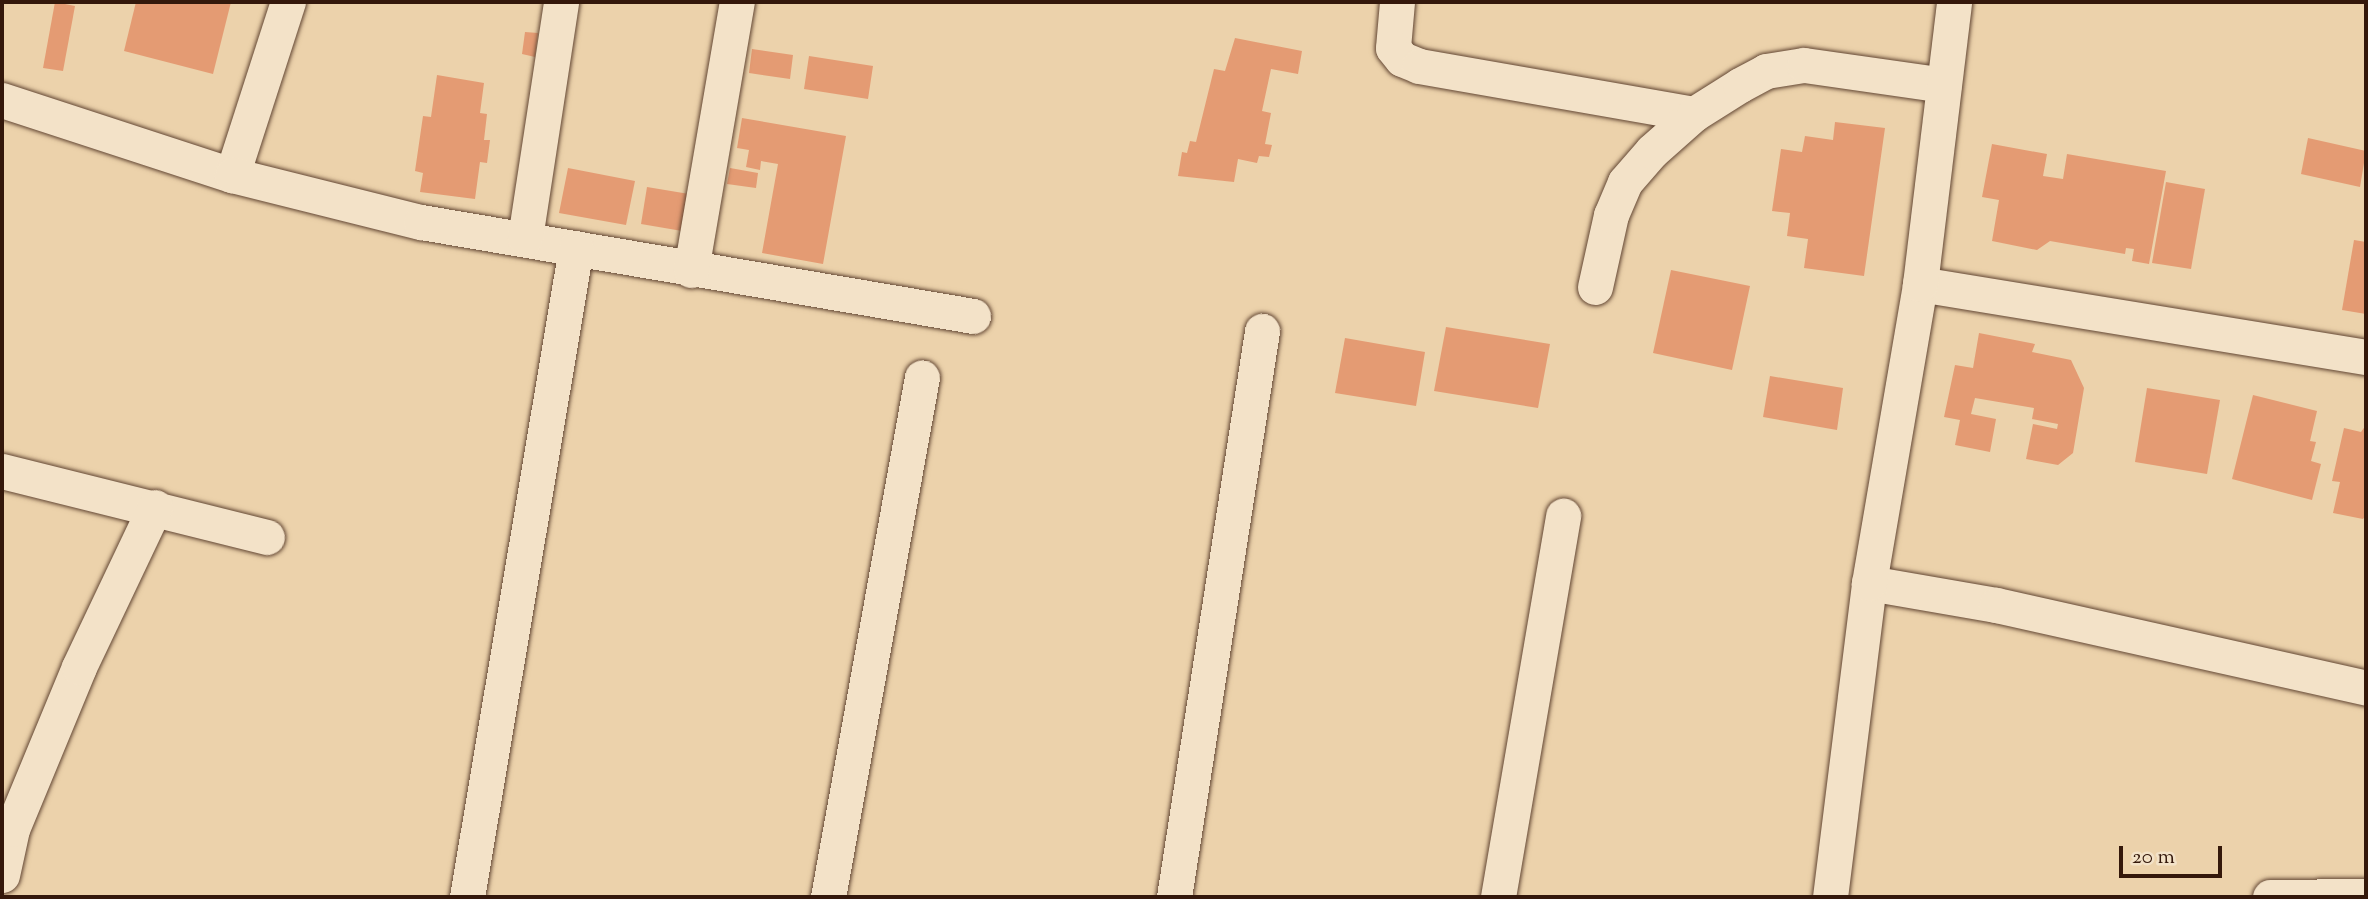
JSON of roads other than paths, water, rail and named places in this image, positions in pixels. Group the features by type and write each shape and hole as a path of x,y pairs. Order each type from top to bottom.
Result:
{"street":[{"path":"232,175 288,2"},
{"path":"525,238 561,2"},
{"path":"691,270 737,2"},
{"path":"1397,2 1393,48 1402,60 1419,66 1694,114"},
{"path":"1830,897 1870,583 1920,285 1954,2"},
{"path":"1595,287 1611,215 1625,182 1652,151 1694,114 1766,71 1804,65 1944,85"},
{"path":"2,100 232,175 336,203 691,270 973,316"},
{"path":"467,897 576,248"},
{"path":"1920,285 2366,357"},
{"path":"1174,897 1262,331"},
{"path":"828,897 922,377"},
{"path":"2,471 267,537"},
{"path":"2,875 12,829 79,667 155,507"},
{"path":"1498,897 1563,514"},
{"path":"1870,583 1996,604 2366,688"},
{"path":"2270,897 2366,897"}]}
